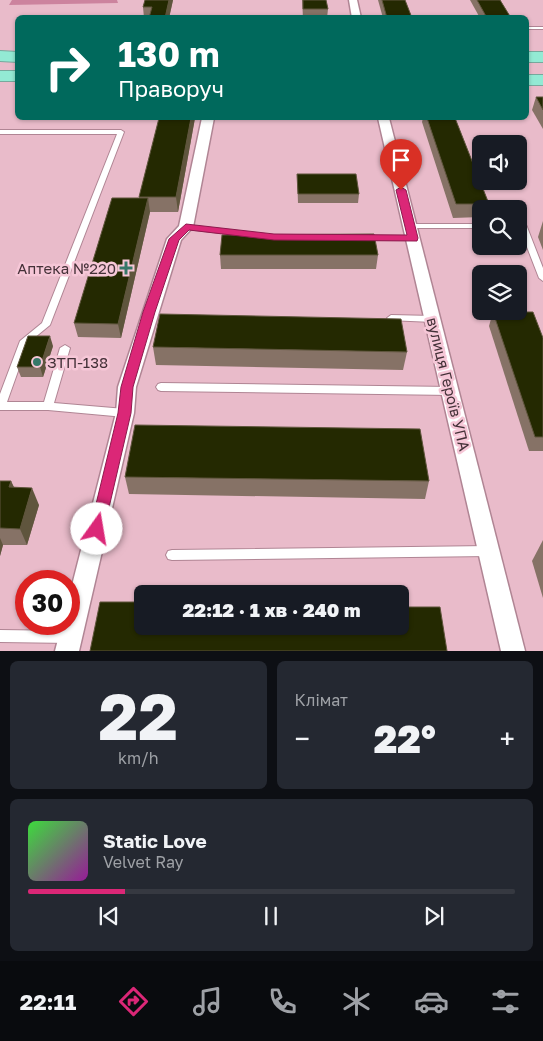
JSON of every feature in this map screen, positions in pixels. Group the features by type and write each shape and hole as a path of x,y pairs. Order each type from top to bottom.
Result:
{"highway":[{"path":"0,56 15,56"},
{"path":"529,57 543,57"},
{"path":"0,76 15,76"},
{"path":"529,80 543,80"}],"street":[{"path":"353,0 356,15"},
{"path":"69,644 125,413 127,387 149,312 174,239 186,227 208,120"},
{"name":"вулиця Героїв УПА","path":"383,120 513,651"}],"lane":[{"path":"529,28 543,28"},
{"path":"0,132 121,132 46,324 24,341 1,405 48,406 125,413"},
{"path":"186,227 274,237"},
{"path":"354,238 472,227"},
{"path":"527,237 543,278"},
{"path":"384,318 433,319"},
{"path":"48,406 65,348"},
{"path":"161,387 451,392"},
{"path":"172,555 489,551"},
{"path":"0,636 69,644"}],"shaded area":[{"path":"12,0 117,0 118,3 9,5"}],"building":[{"path":"145,0 169,0 166,15 150,15 152,7 143,7"},
{"path":"303,0 326,0 328,9 303,9"},
{"path":"382,0 405,0 411,15 386,15"},
{"path":"477,0 500,0 509,15 485,15"},
{"path":"536,97 543,97 543,110"},
{"path":"158,120 191,120 176,197 139,197"},
{"path":"428,120 456,120 472,161 472,190 483,190 487,200 472,200 472,204 456,204"},
{"path":"297,174 356,174 359,194 298,194"},
{"path":"112,198 148,198 118,324 74,323"},
{"path":"374,234 378,255 220,255 222,235"},
{"path":"527,312 533,312 543,338 543,437 535,437 496,320 527,320"},
{"path":"160,314 401,319 407,352 153,347"},
{"path":"28,336 50,336 40,367 17,367"},
{"path":"135,425 420,429 429,481 125,477"},
{"path":"0,481 11,481 9,487 32,488 20,529 0,528"},
{"path":"100,602 134,602 134,635 409,635 409,607 440,607 447,651 90,651"}],"place":[{"name":"Аптека №220","path":"126,268"},
{"name":"ЗТП-138","path":"37,362"}],"route":[{"path":"97,529 125,413 127,387 149,312 174,239 186,227 274,237 413,238 401,190"}]}
